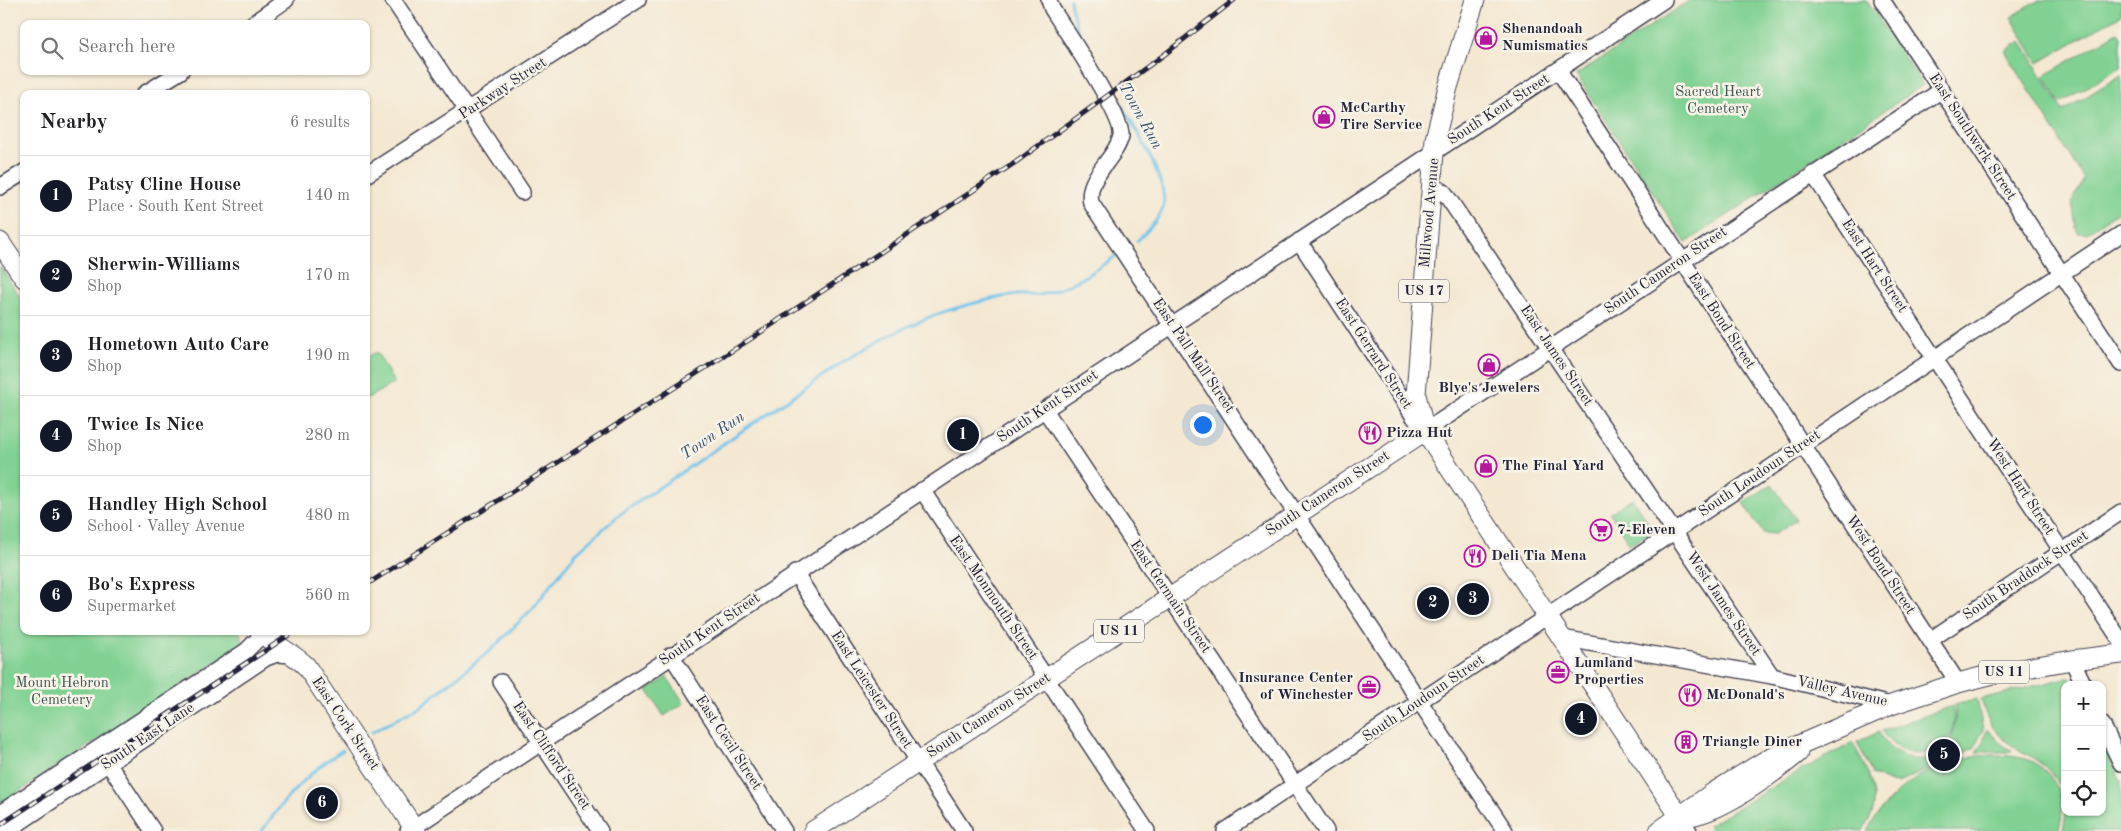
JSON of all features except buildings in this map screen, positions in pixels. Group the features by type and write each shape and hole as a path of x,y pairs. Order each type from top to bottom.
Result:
{"main road":[{"name":"Millwood Avenue","path":"1425,430 1416,395 1435,139 1448,87 1475,0"},
{"path":"0,242 20,272"},
{"name":"South Cameron Street","path":"813,831 1425,430"},
{"name":"East Gerrard Street","path":"1425,430 1685,824"},
{"name":"East Cork Street","path":"263,635 274,645 294,655 313,676 412,830"},
{"name":"Valley Avenue","path":"1890,705 1958,683 2072,660 2121,654"},
{"name":"US 11","path":"1685,824 1714,792 1758,764 1890,705"},
{"path":"1659,831 1685,824"}],"street":[{"path":"258,20 286,0"},
{"path":"393,0 522,192"},
{"name":"Parkway Street","path":"370,172 638,0"},
{"name":"East Pall Mall Street","path":"1049,0 1052,9 1106,97 1121,130 1119,141 1091,187 1091,204 1505,831"},
{"name":"South Kent Street","path":"412,830 671,655 1664,0"},
{"name":"East Southwerk Street","path":"1882,0 2121,364"},
{"name":"East Bond Street","path":"1558,70 1803,446"},
{"path":"150,90 174,75"},
{"name":"South Cameron Street","path":"1425,430 1942,90"},
{"path":"0,187 20,174"},
{"name":"East Hart Street","path":"1813,174 1935,358"},
{"name":"East James Street","path":"1433,185 1444,192 1674,532"},
{"name":"South Loudoun Street","path":"1225,831 2121,234"},
{"name":"East Gerrard Street","path":"1299,241 1414,417 1425,430"},
{"name":"West Hart Street","path":"1935,358 2121,641"},
{"name":"East Germain Street","path":"1045,410 1326,831"},
{"name":"West Bond Street","path":"1803,446 1958,683"},
{"name":"East Monmouth Street","path":"922,490 1147,831"},
{"name":"South Braddock Street","path":"1930,640 2121,512"},
{"name":"West James Street","path":"1674,532 1772,676"},
{"name":"East Leicester Street","path":"795,573 964,831"},
{"name":"South East Lane","path":"0,813 246,651 259,635"},
{"name":"Valley Avenue","path":"1562,638 1772,676 1890,705"},
{"name":"South East Lane","path":"7,831 266,658 277,654 294,655"},
{"name":"East Cecil Street","path":"671,655 784,831"},
{"path":"2072,660 2082,681"},
{"name":"East Clifford Street","path":"501,682 600,831"},
{"path":"2103,726 2121,763"},
{"path":"108,764 153,831"}],"green space":[{"name":"Sacred Heart Cemetery","path":"1690,0 1866,0 1923,85 1686,243 1576,75"},
{"path":"2040,0 2121,0 2121,15 2038,63 2011,17"},
{"path":"2118,32 2121,36 2121,67 2060,103 2044,76"},
{"path":"2021,41 2063,111 2121,75 2121,209 2087,233 2078,233 2072,201 2084,179 2005,51"},
{"name":"Mount Hebron Cemetery","path":"0,266 20,297 20,635 240,635 243,642 238,648 0,804"},
{"path":"377,352 394,383 370,397 370,356"},
{"path":"1772,484 1796,520 1775,534 1763,533 1743,503"},
{"path":"1632,498 1653,530 1630,545 1610,513"},
{"path":"667,677 684,703 664,716 647,690"},
{"path":"2066,678 2071,679 2073,681 2061,681 2061,788 2057,780 2046,768 1997,733 1988,719 1981,699"},
{"path":"1977,699 1983,730 1974,748 1898,783 1888,782 1872,774 1857,742 1879,732 1883,740 1896,752 1917,759 1928,758 1944,748 1950,739 1954,728 1955,705"},
{"path":"1952,706 1954,721 1951,734 1943,744 1932,751 1919,754 1906,752 1893,745 1882,731"},
{"path":"1987,729 2000,743 2012,751 1976,752 1983,741"},
{"path":"1853,743 1866,768 1874,796 1872,814 1863,831 1712,831 1708,826 1792,775"},
{"path":"2106,749 2121,781 2121,831 2063,831 2065,816 2106,816"},
{"path":"1976,756 2016,757 2038,765 2046,772 2058,789 2061,799 2061,820 2058,831 1867,831 1878,814 1905,786 1939,766"}],"waterway":[{"name":"Town Run","path":"1070,0 1077,28 1084,44 1147,150 1163,193 1161,213 1152,226 1137,241"},
{"name":"Town Run","path":"372,732 421,706 492,649 533,608 576,553 619,515 843,362 900,330 929,317 995,298 1039,295 1061,289 1120,253"},
{"name":"Town Run","path":"262,831 298,786 343,750"}],"railway":[{"path":"370,582 752,338 1016,162 1165,54 1234,0"},
{"path":"0,825 289,635"}],"place":[{"name":"Shenandoah Numismatics","path":"1486,38"},
{"name":"McCarthy Tire Service","path":"1324,117"},
{"name":"Blye's Jewelers","path":"1489,365"},
{"name":"Pizza Hut","path":"1370,433"},
{"name":"Patsy Cline House","path":"963,435"},
{"name":"The Final Yard","path":"1486,466"},
{"name":"7-Eleven","path":"1601,530"},
{"name":"Deli Tia Mena","path":"1475,556"},
{"name":"Hometown Auto Care","path":"1473,599"},
{"name":"Sherwin-Williams","path":"1433,603"},
{"name":"Lumland Properties","path":"1558,672"},
{"name":"Insurance Center of Winchester","path":"1369,687"},
{"name":"McDonald's","path":"1690,695"},
{"name":"Twice Is Nice","path":"1581,719"},
{"name":"Triangle Diner","path":"1686,742"},
{"name":"Handley High School","path":"1944,755"},
{"name":"Bo's Express","path":"322,803"}]}
